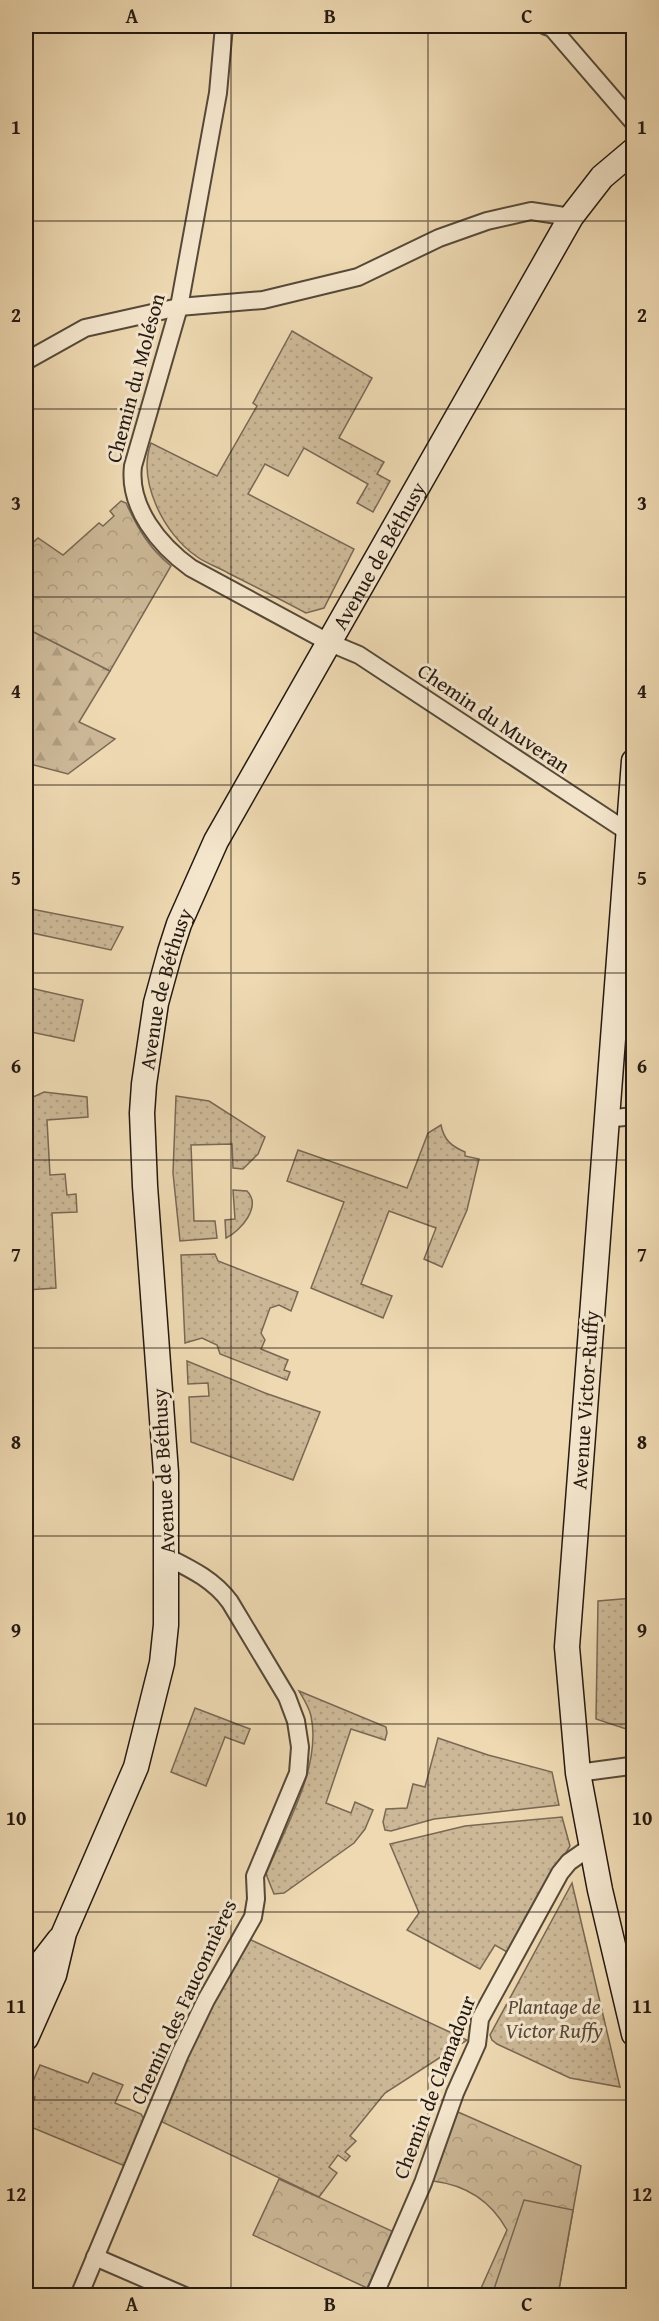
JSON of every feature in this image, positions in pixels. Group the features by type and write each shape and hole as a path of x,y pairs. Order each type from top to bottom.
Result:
{"street":[{"name":"Chemin du Moléson","path":"224,26 218,93 179,307 133,466 131,481 142,512 157,537 173,555 191,568 328,642"},
{"path":"550,26 633,123"},
{"name":"Avenue de Béthusy","path":"26,2038 54,1975 64,1933 137,1762 162,1663 166,1625 166,1473 145,1186 142,1113 156,1003 179,924 216,841 571,217 602,177 633,150"},
{"path":"26,361 85,328 179,307 263,300 358,277 439,238 488,221 531,210 571,217"},
{"name":"Chemin du Muveran","path":"328,642 359,655 631,833"},
{"name":"Avenue Victor-Ruffy","path":"633,761 631,833 605,1119 567,1647 578,1773 600,1890 633,2034"},
{"path":"605,1119 633,1116"},
{"name":"Chemin des Fauconnières","path":"79,2295 180,2054 206,2000 253,1917 256,1899 255,1876 298,1773 300,1747 296,1721 287,1696 230,1602 221,1589 199,1573 167,1557"},
{"path":"578,1773 632,1767"},
{"name":"Chemin de Clamadour","path":"374,2295 423,2183 455,2093 477,2044 480,2019 560,1873 569,1862 592,1846"},
{"name":"Avenue de Béthusy","path":"26,1994 38,1967 64,1933"},
{"path":"95,2257 185,2295"}],"green space":[{"path":"292,331 372,378 339,438 384,462 377,474 390,481 373,512 357,503 368,484 304,448 288,476 265,464 248,494 354,549 324,608 306,613 203,561 184,546 164,521 156,506 148,474 151,443 217,476 257,406 253,403"},
{"path":"121,501 126,503 150,545 171,566 110,671 26,628 26,549 38,538 63,555 99,523 103,526 114,516 110,511"},
{"path":"26,628 110,671 79,722 115,739 68,774 26,763"},
{"path":"26,908 123,927 111,950 32,933 26,961"},
{"path":"26,987 83,1000 74,1041 26,1031"},
{"path":"44,1092 87,1097 88,1117 47,1120 50,1175 65,1174 67,1195 76,1194 77,1212 52,1213 56,1288 26,1290 26,1098"},
{"path":"176,1096 209,1101 265,1137 258,1154 243,1169 233,1168 232,1144 191,1145 194,1221 215,1221 217,1238 180,1241 173,1173"},
{"path":"441,1125 446,1139 452,1145 465,1152 465,1156 479,1159 467,1210 442,1267 424,1259 436,1228 389,1211 361,1284 392,1296 383,1318 311,1288 344,1202 287,1181 298,1150 407,1188 428,1133"},
{"path":"233,1190 247,1191 251,1197 251,1211 238,1230 226,1238 225,1220 235,1219"},
{"path":"215,1254 218,1261 298,1292 291,1311 279,1305 270,1308 261,1333 265,1340 261,1349 288,1360 284,1370 290,1372 287,1380 220,1354 217,1345 202,1338 185,1343 181,1255"},
{"path":"187,1361 265,1393 320,1412 293,1480 191,1442 189,1397 209,1396 208,1383 188,1384"},
{"path":"633,1598 634,1725 629,1730 596,1719 598,1601"},
{"path":"299,1691 386,1727 387,1733 385,1740 351,1729 326,1803 351,1813 355,1802 373,1810 365,1829 354,1843 284,1893 274,1894 266,1874 300,1796 311,1756 313,1736 311,1716"},
{"path":"195,1708 250,1729 244,1744 225,1737 206,1786 171,1772"},
{"path":"438,1738 488,1755 552,1772 559,1805 434,1819 391,1831 385,1830 383,1822 386,1809 407,1808 413,1784 425,1787"},
{"path":"562,1817 570,1846 507,1952 495,1945 480,1969 407,1930 419,1913 390,1844 465,1826"},
{"name":"Plantage de Victor Ruffy","path":"572,1883 620,2087 570,2078 497,2044 490,2035"},
{"path":"249,1939 467,2040 385,2093 350,2136 356,2141 345,2152 350,2156 346,2161 338,2155 329,2167 337,2173 319,2197 158,2120 197,2028"},
{"path":"40,2065 88,2083 93,2073 123,2085 115,2103 141,2114 144,2119 125,2166 26,2125 35,2097 28,2093"},
{"path":"458,2112 581,2166 558,2295 478,2295 507,2230 493,2211 476,2196 456,2186 433,2181"},
{"path":"279,2179 394,2232 367,2288 253,2235"},
{"path":"524,2200 573,2210 558,2295 492,2295"}]}
